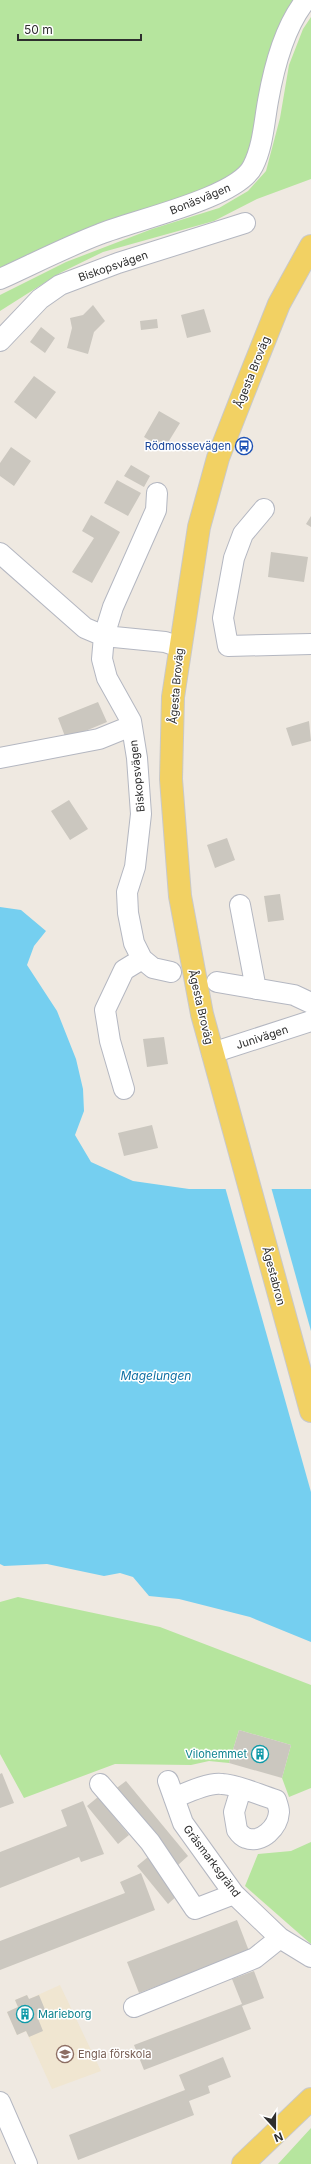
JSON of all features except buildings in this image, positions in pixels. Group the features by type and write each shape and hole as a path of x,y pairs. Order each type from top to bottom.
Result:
{"main road":[{"name":"Ågesta Broväg","path":"237,1142 212,1053 190,956 180,896 174,839 171,779 173,697 199,526 218,458 279,304 311,246"},
{"name":"Ågestabron","path":"237,1142 311,1411"},
{"path":"243,2164 311,2099"}],"street":[{"name":"Bonäsvägen","path":"0,279 100,234 174,210 230,188 253,168 263,135 276,65 287,32 306,0"},
{"name":"Biskopsvägen","path":"0,341 40,299 60,285 118,263 246,224"},
{"name":"Biskopsvägen","path":"142,959 134,943 128,913 127,899 127,892 135,867 141,814 137,758 131,721 107,678 102,659 104,636 113,607 156,510 157,493"},
{"path":"264,509 243,534 234,558 223,618 228,646 311,644"},
{"path":"0,553 85,628 104,636 165,642 180,647"},
{"path":"0,758 99,739 131,726"},
{"path":"240,905 256,989"},
{"path":"124,1089 110,1041 104,1010 124,970 142,959 153,968 171,972"},
{"path":"217,982 294,995 311,1003"},
{"name":"Junivägen","path":"212,1053 311,1021"},
{"name":"Gräsmarksgränd","path":"241,1789 221,1783 196,1789 171,1789 183,1823 234,1894 280,1938 311,1957"},
{"path":"100,1784 150,1842 195,1909 234,1894"},
{"path":"134,2007 255,1958 280,1938"},
{"path":"0,2102 27,2164"}],"shaded area":[{"name":"Engla förskola","path":"60,1985 101,2071 52,2089 26,2031 17,2035 7,2012 18,2007 15,2000 27,1995 29,1999"}],"green space":[{"path":"0,0 306,0 253,168 0,279"},
{"path":"311,17 311,179 257,199 214,221 103,252 60,273 0,311 0,295 66,262 152,229 219,208 248,191 266,171 280,118 289,65 303,29"},
{"path":"18,1597 160,1627 311,1685 311,1788 289,1797 282,1778 291,1745 239,1730 229,1763 209,1761 191,1765 115,1764 24,1798 0,1754 0,1602"},
{"path":"311,1842 311,1944 245,1886 258,1854 291,1851"},
{"path":"311,2128 311,2164 278,2164"}],"water":[{"name":"Magelungen","path":"0,907 21,910 46,931 34,946 27,965 57,1011 76,1059 83,1089 84,1111 75,1135 91,1162 133,1181 189,1189 311,1189 311,1642 250,1617 179,1599 149,1596 133,1577 120,1573 104,1576 47,1564 4,1566 0,1564"}],"pier":[{"path":"225,1187 271,1187 311,1331 311,1492"}],"place":[{"name":"Rödmossevägen","path":"244,446"},
{"name":"Vilohemmet","path":"260,1754"},
{"name":"Marieborg","path":"25,2014"},
{"name":"Engla förskola","path":"65,2054"}]}
